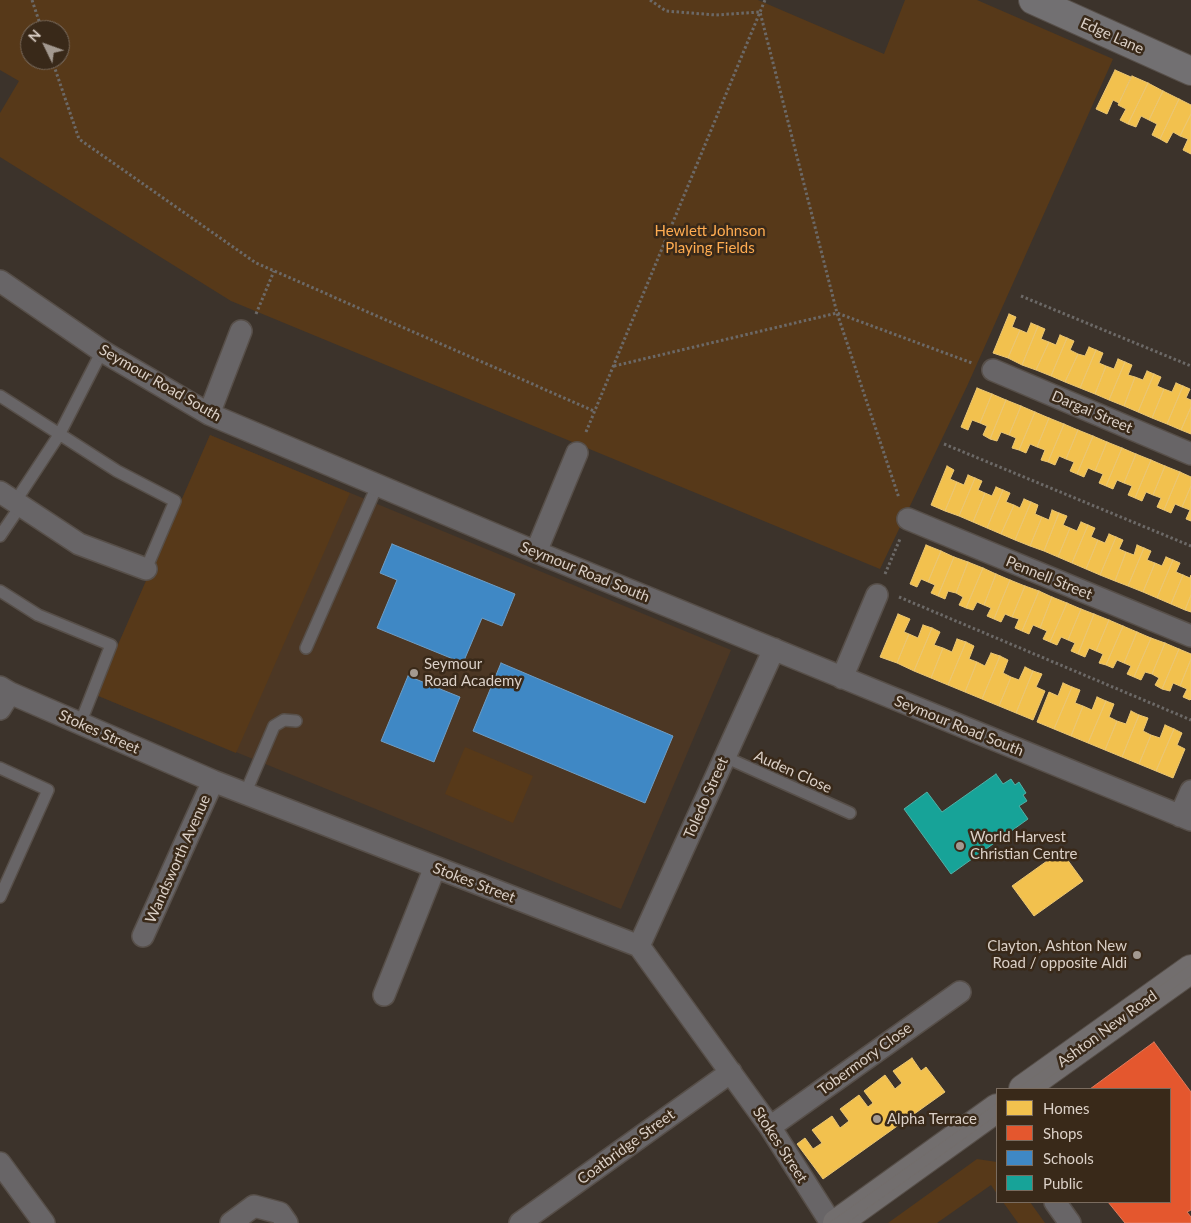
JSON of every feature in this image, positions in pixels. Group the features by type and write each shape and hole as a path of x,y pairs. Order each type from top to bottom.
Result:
{"main road":[{"name":"Ashton New Road","path":"1024,1088 1191,969"},
{"path":"837,1223 995,1115"}],"street":[{"name":"Edge Lane","path":"1033,0 1191,71"},
{"name":"Seymour Road South","path":"0,281 102,351 210,414 536,552 1186,818"},
{"path":"210,414 241,331"},
{"name":"Dargai Street","path":"993,370 1191,454"},
{"path":"536,552 577,453"},
{"path":"12,500 79,544 146,569"},
{"name":"Pennell Street","path":"908,520 1191,636"},
{"path":"842,678 878,592"},
{"name":"Toledo Street","path":"639,946 774,649"},
{"name":"Stokes Street","path":"3,696 80,724 245,794 639,946 770,1127 831,1223"},
{"name":"Wandsworth Avenue","path":"143,936 213,781"},
{"path":"1186,818 1191,790"},
{"path":"384,995 434,868"},
{"name":"Tobermory Close","path":"770,1127 960,992"},
{"name":"Coatbridge Street","path":"520,1223 731,1072"},
{"path":"0,1163 44,1223"},
{"path":"1056,1203 1070,1223"},
{"path":"231,1223 254,1206 280,1213 287,1223"}],"lane":[{"path":"0,536 12,500 59,435 102,351"},
{"path":"0,396 117,471 174,501 146,569"},
{"path":"306,648 377,486"},
{"path":"0,591 38,615 111,645 80,724"},
{"path":"245,794 274,726 284,720 296,721"},
{"name":"Auden Close","path":"725,758 850,813"},
{"path":"0,768 48,790 0,897"}],"path":[{"path":"32,0 39,20"},
{"path":"650,0 666,11 716,15 760,12"},
{"path":"577,453 765,0"},
{"path":"760,12 837,313 908,520 878,592 1191,720"},
{"path":"55,70 79,139 256,264 594,411"},
{"path":"241,331 253,322 274,271"},
{"path":"1020,296 1191,366"},
{"path":"613,366 837,313 993,370"},
{"path":"944,444 1191,546"}],"shaded area":[{"name":"Seymour Road Academy","path":"210,435 731,650 621,909 96,695"}],"green space":[{"name":"Hewlett Johnson Playing Fields","path":"0,0 758,0 884,54 905,0 977,0 1113,59 968,384 880,569 231,301 0,157 0,113 19,81 0,70"},
{"path":"210,435 350,493 236,753 96,695"},
{"path":"465,747 533,776 513,823 445,794"},
{"path":"977,1159 996,1162 996,1192 991,1185 937,1223 888,1223"},
{"path":"1004,1203 1031,1203 1045,1223 1018,1223"}],"building: Homes":[{"path":"1115,70 1131,77 1119,103 1113,100 1107,114 1096,109"},
{"path":"1132,76 1148,83 1128,124 1120,120 1126,109 1118,105"},
{"path":"1148,83 1163,91 1149,120 1141,116 1136,127 1128,124"},
{"path":"1163,91 1179,99 1160,139 1152,135 1157,124 1149,120"},
{"path":"1179,99 1191,105 1191,114 1180,136 1173,132 1167,143 1160,139"},
{"path":"1191,114 1191,154 1183,150 1188,139 1180,136"},
{"path":"1009,314 1016,317 1012,327 1020,330 1008,358 993,353"},
{"path":"1031,323 1038,326 1022,365 1008,358 1020,330 1027,333"},
{"path":"1038,326 1045,329 1041,339 1049,342 1036,370 1022,365"},
{"path":"1060,335 1067,338 1051,376 1036,370 1049,342 1056,345"},
{"path":"1067,338 1074,341 1070,350 1078,354 1065,382 1051,376"},
{"path":"1089,347 1096,350 1080,388 1065,382 1078,354 1085,356"},
{"path":"1096,350 1103,353 1099,363 1106,366 1095,394 1080,388"},
{"path":"1118,359 1125,362 1109,400 1095,394 1106,366 1114,369"},
{"path":"1125,362 1132,365 1128,375 1135,377 1124,406 1109,400"},
{"path":"1147,371 1154,374 1138,412 1124,406 1135,377 1143,380"},
{"path":"1154,374 1161,377 1157,386 1164,389 1152,418 1138,412"},
{"path":"1176,383 1183,386 1167,424 1152,418 1164,389 1172,392"},
{"path":"1183,386 1190,389 1186,398 1191,400 1191,407 1181,430 1167,424"},
{"path":"977,388 992,394 980,423 972,420 968,430 961,427"},
{"path":"992,394 1006,400 990,439 983,435 987,426 980,423"},
{"path":"1006,400 1021,406 1009,435 1001,432 997,441 990,439"},
{"path":"1021,406 1035,412 1019,450 1012,448 1016,438 1009,435"},
{"path":"1191,407 1191,434 1181,430"},
{"path":"1035,412 1049,418 1037,447 1030,444 1026,453 1019,450"},
{"path":"1049,418 1064,424 1048,462 1041,460 1045,450 1037,447"},
{"path":"1064,424 1078,430 1066,459 1059,456 1055,465 1048,462"},
{"path":"1078,430 1093,436 1077,474 1070,471 1074,462 1066,459"},
{"path":"1093,436 1107,442 1095,471 1088,468 1084,477 1077,474"},
{"path":"1107,442 1122,448 1106,486 1099,483 1103,474 1095,471"},
{"path":"1122,448 1136,454 1124,483 1117,480 1113,489 1106,486"},
{"path":"1136,454 1151,460 1135,498 1128,495 1132,486 1124,483"},
{"path":"1151,460 1165,466 1153,495 1146,492 1142,501 1135,498"},
{"path":"947,466 954,470 950,479 957,482 945,511 931,505"},
{"path":"1165,466 1180,472 1164,510 1157,507 1161,498 1153,495"},
{"path":"1180,472 1191,477 1191,486 1182,507 1175,504 1171,513 1164,510"},
{"path":"968,475 975,478 959,516 945,511 957,482 964,485"},
{"path":"975,478 982,481 978,490 985,493 973,522 959,516"},
{"path":"1191,486 1191,521 1186,519 1190,510 1182,507"},
{"path":"996,487 1003,490 987,528 973,522 985,493 992,496"},
{"path":"1003,490 1010,493 1006,502 1014,505 1001,534 987,528"},
{"path":"1024,499 1031,502 1015,540 1001,534 1014,505 1020,508"},
{"path":"1031,502 1038,505 1035,514 1042,517 1030,546 1015,540"},
{"path":"1052,510 1059,513 1044,551 1030,546 1042,517 1049,520"},
{"path":"1059,513 1067,516 1063,525 1070,528 1058,557 1044,551"},
{"path":"1081,522 1088,525 1072,563 1058,557 1070,528 1077,531"},
{"path":"1088,525 1095,528 1091,537 1098,540 1086,569 1072,563"},
{"path":"1109,534 1116,537 1100,575 1086,569 1098,540 1105,543"},
{"path":"1116,537 1123,540 1119,549 1126,552 1115,581 1100,575"},
{"path":"926,545 941,551 928,582 921,579 917,587 910,584"},
{"path":"1137,545 1144,548 1128,586 1115,581 1126,552 1134,555"},
{"path":"1144,548 1151,551 1147,560 1155,563 1143,592 1128,586"},
{"path":"941,551 954,557 938,596 931,593 935,585 928,582"},
{"path":"954,557 968,562 956,593 948,591 945,599 938,596"},
{"path":"1166,557 1173,560 1157,598 1143,592 1155,563 1162,566"},
{"path":"1173,560 1180,563 1176,572 1183,575 1171,604 1157,598"},
{"path":"968,562 983,568 966,608 959,605 963,597 956,593"},
{"path":"983,568 996,574 984,605 977,602 973,610 966,608"},
{"path":"996,574 1010,580 994,619 987,616 991,608 984,605"},
{"path":"1183,575 1190,578 1191,575 1191,595 1185,610 1171,604"},
{"path":"1010,580 1025,586 1012,617 1005,614 1001,622 994,619"},
{"path":"1025,586 1039,591 1022,631 1015,628 1019,619 1012,617"},
{"path":"1039,591 1052,597 1040,628 1033,625 1029,634 1022,631"},
{"path":"1191,595 1191,612 1185,610"},
{"path":"1052,597 1067,603 1050,642 1043,639 1047,631 1040,628"},
{"path":"1067,603 1081,609 1068,640 1061,637 1057,645 1050,642"},
{"path":"1081,609 1094,614 1078,654 1071,651 1075,643 1068,640"},
{"path":"898,614 910,619 904,632 909,634 897,663 880,657"},
{"path":"1094,614 1109,620 1096,651 1089,648 1085,657 1078,654"},
{"path":"1109,620 1123,626 1106,665 1099,663 1103,654 1096,651"},
{"path":"923,625 932,628 914,671 897,663 909,634 918,638"},
{"path":"1123,626 1137,632 1124,663 1117,660 1113,668 1106,665"},
{"path":"932,628 940,632 934,645 943,648 931,678 914,671"},
{"path":"1137,632 1151,638 1134,677 1127,674 1131,666 1124,663"},
{"path":"1151,638 1165,643 1152,674 1145,672 1141,680 1134,677"},
{"path":"957,639 966,642 948,685 931,678 943,648 952,652"},
{"path":"966,642 974,646 969,659 977,662 965,692 948,685"},
{"path":"1165,643 1179,649 1162,689 1155,685 1159,678 1152,674"},
{"path":"1179,649 1191,654 1191,659 1180,686 1173,683 1170,691 1162,689"},
{"path":"991,653 1000,656 982,699 965,692 977,662 985,666"},
{"path":"1000,656 1008,660 1003,673 1011,677 999,706 982,699"},
{"path":"1191,659 1190,700 1183,697 1187,689 1180,686"},
{"path":"1025,667 1033,671 1016,713 999,706 1011,677 1019,680"},
{"path":"1033,671 1042,674 1036,687 1045,691 1033,720 1016,713"},
{"path":"1063,683 1072,687 1054,729 1037,722 1049,692 1058,696"},
{"path":"1072,687 1080,690 1075,703 1083,706 1071,736 1054,729"},
{"path":"1097,697 1106,701 1088,743 1071,736 1083,706 1092,710"},
{"path":"1106,701 1114,704 1109,717 1117,721 1105,750 1088,743"},
{"path":"1131,711 1139,715 1122,757 1105,750 1117,721 1126,724"},
{"path":"1139,715 1148,718 1143,731 1151,735 1139,764 1122,757"},
{"path":"1165,725 1174,729 1156,771 1139,764 1151,735 1160,738"},
{"path":"1174,729 1182,733 1177,745 1185,749 1173,778 1156,771"},
{"path":"1061,851 1083,881 1034,916 1012,886"},
{"name":"Alpha Terrace","path":"912,1058 921,1071 926,1067 945,1092 823,1179 797,1144 805,1138 813,1149 822,1143 812,1130 832,1116 840,1128 849,1121 840,1109 859,1095 868,1107 873,1103 864,1091 885,1075 895,1089 902,1083 893,1071"}],"building: Shops":[{"path":"1154,1042 1191,1092 1191,1210 1187,1212 1191,1217 1191,1223 1125,1223 1109,1203 1171,1203 1171,1088 1091,1088"}],"building: Schools":[{"path":"392,544 515,594 502,626 482,618 463,663 377,628 397,580 380,573"},
{"path":"501,663 673,736 645,803 473,731"},
{"path":"408,676 460,697 434,762 381,741"}],"building: Public":[{"name":"World Harvest Christian Centre","path":"996,774 1003,784 1011,779 1015,785 1019,782 1026,793 1023,795 1027,801 1019,806 1028,819 951,874 904,809 927,792 942,812"}],"tram line":[{"path":"1018,1088 1191,964"},
{"path":"1034,1088 1191,976"},
{"path":"829,1223 996,1104"},
{"path":"847,1223 996,1116"}],"place":[{"name":"Seymour Road Academy","path":"414,673"},
{"name":"World Harvest Christian Centre","path":"960,846"},
{"name":"Clayton, Ashton New Road / opposite Aldi","path":"1137,955"},
{"name":"Alpha Terrace","path":"877,1119"}]}
